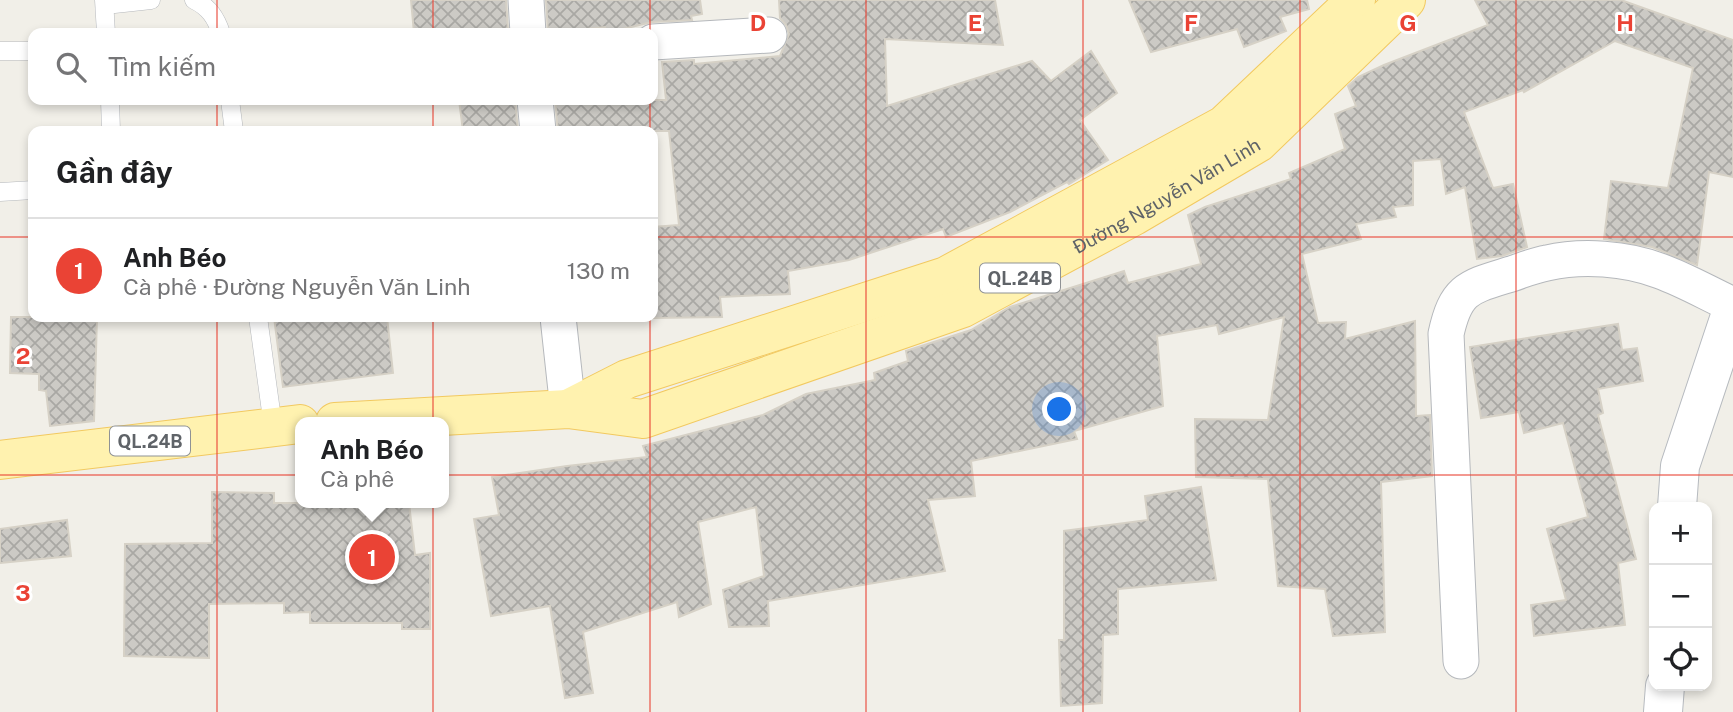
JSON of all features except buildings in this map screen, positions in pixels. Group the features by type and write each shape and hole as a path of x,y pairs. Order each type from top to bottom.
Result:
{"main road":[{"name":"Đường Nguyễn Văn Linh","path":"568,409 627,379 946,276 1224,125 1356,0"},
{"name":"Đường Nguyễn Văn Linh","path":"425,417 568,409 643,419 963,308 1133,216 1258,143 1406,0"},
{"name":"QL.24B","path":"0,460 287,425"}],"street":[{"path":"526,0 528,28"},
{"path":"658,42 769,34"},
{"path":"535,105 538,126"},
{"path":"1461,661 1446,334 1451,309 1476,285 1547,263 1581,258 1633,264 1659,271 1733,306 1680,466 1677,502"},
{"path":"559,322 568,409"},
{"path":"1663,712 1665,691"}],"lane":[{"path":"106,28 104,2 151,0"},
{"path":"194,0 205,6 216,7 220,28"},
{"path":"0,51 28,51"},
{"path":"110,105 111,126"},
{"path":"231,105 233,126"},
{"path":"0,192 28,190"},
{"path":"259,322 287,425"}],"place":[{"name":"Anh Béo","path":"372,557"}]}
